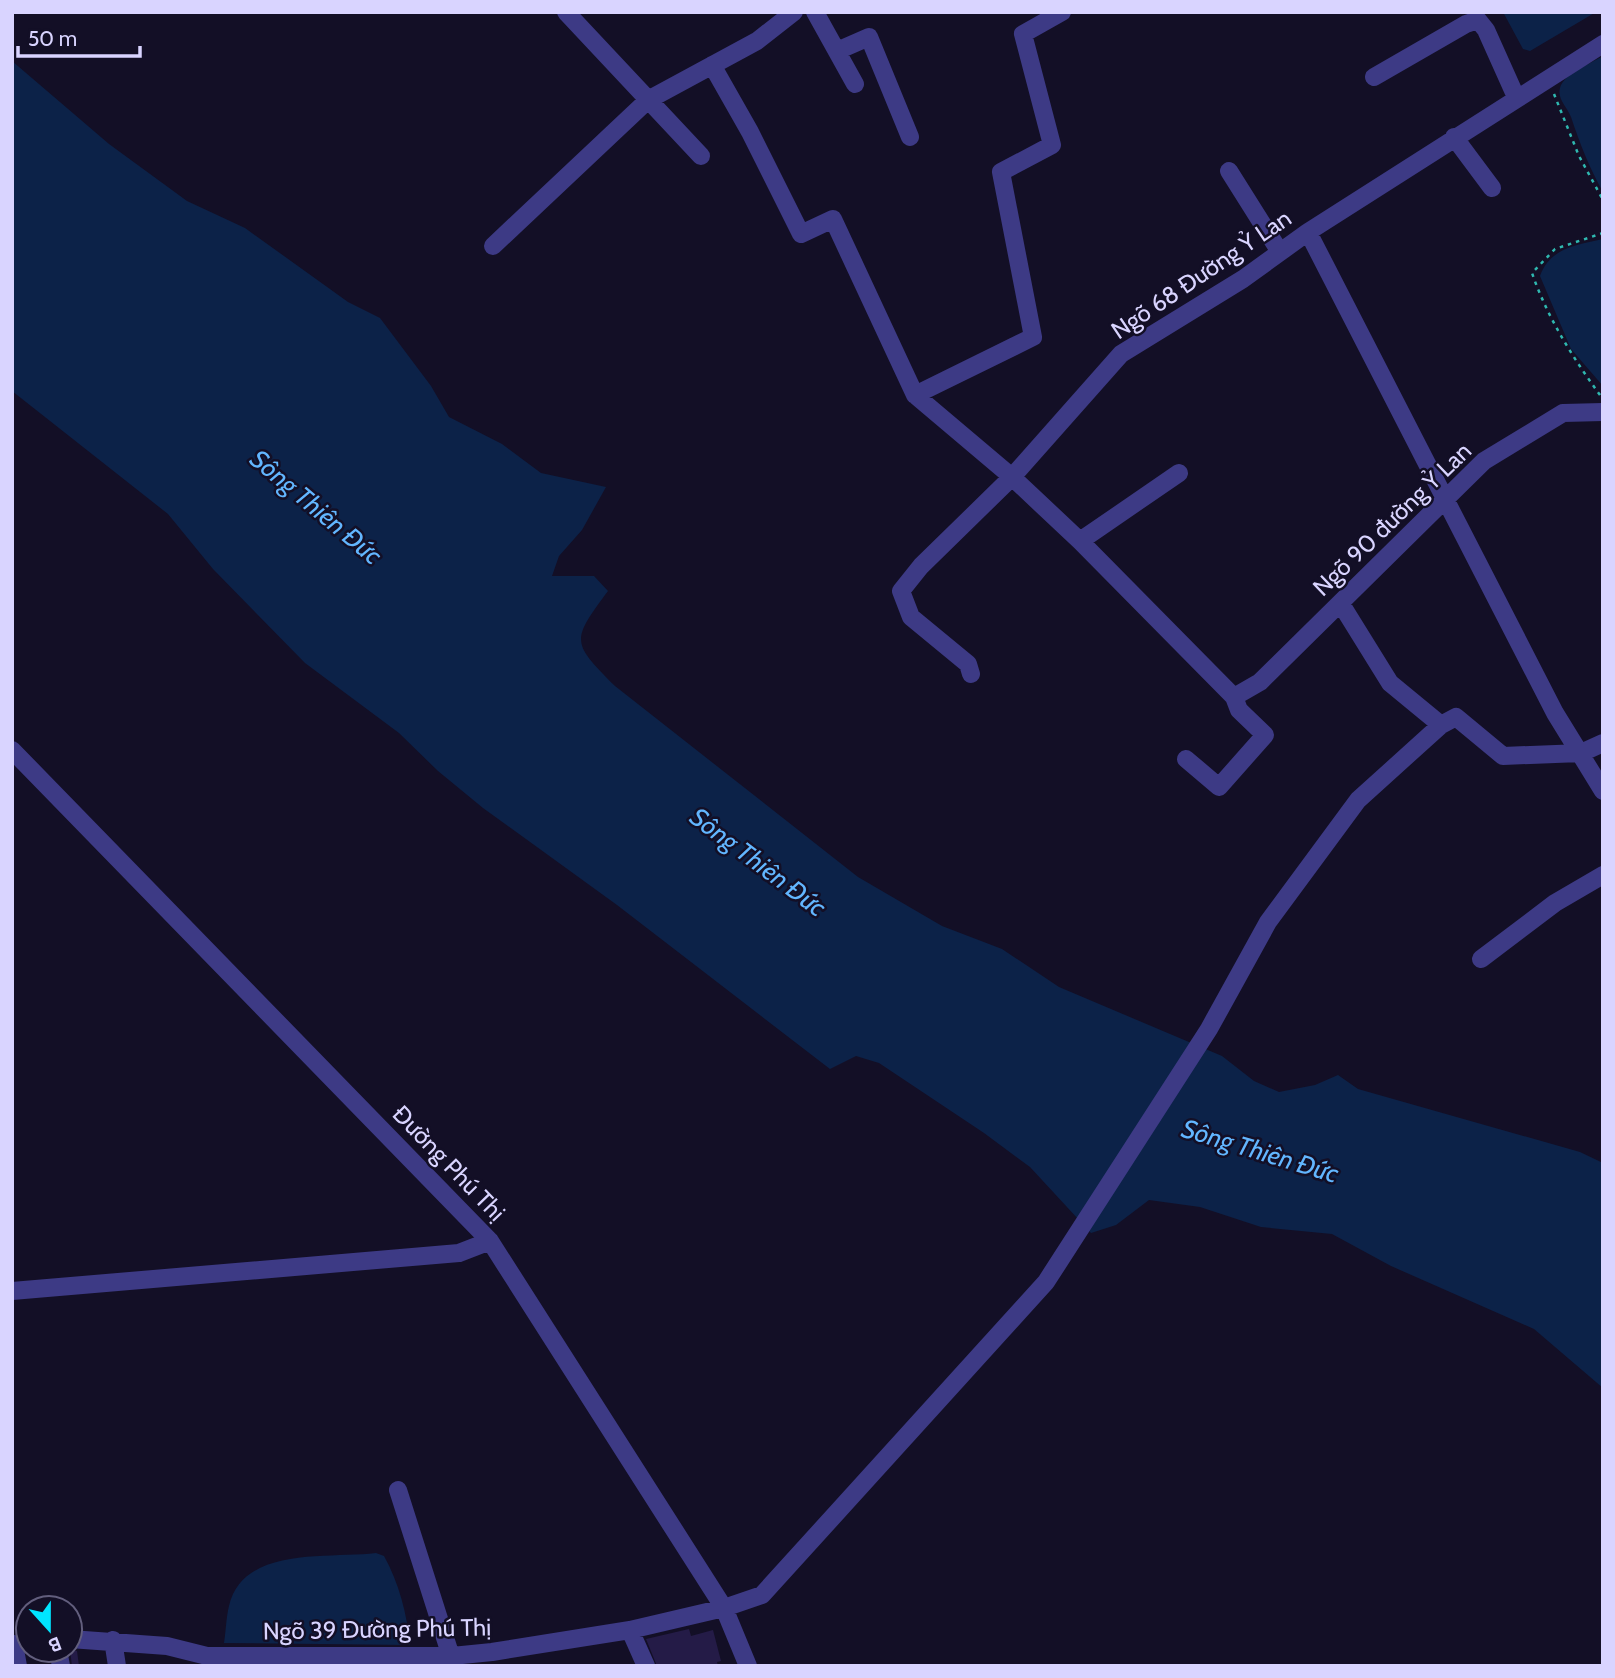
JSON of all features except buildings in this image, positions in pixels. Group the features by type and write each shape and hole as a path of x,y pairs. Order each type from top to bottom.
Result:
{"street":[{"path":"566,12 701,156"},
{"path":"494,246 648,100 757,41 794,12"},
{"path":"815,12 855,84"},
{"path":"915,395 1033,337 1001,172 1052,145 1023,34 1062,12"},
{"path":"1374,77 1466,24 1478,20 1486,30 1516,97"},
{"path":"837,51 869,37 910,137"},
{"name":"Ngõ 68 Đường Ỷ Lan","path":"971,674 968,664 911,617 901,591 947,540 1012,477 1121,354 1243,279 1308,232 1603,44"},
{"path":"712,65 750,132 800,234 833,219 915,395 1012,477 1080,541 1234,697 1239,710 1265,735 1219,787 1186,759"},
{"path":"1454,137 1492,188"},
{"path":"1229,171 1280,252"},
{"path":"1308,232 1555,713 1603,791"},
{"name":"Ngõ 90 đường Ỷ Lan","path":"1234,697 1260,682 1484,461 1563,413 1603,412"},
{"path":"1080,541 1179,473"},
{"path":"1341,604 1390,683 1441,725 1457,717 1503,756 1581,753 1603,743"},
{"name":"Ngõ 39 Đường Phú Thị","path":"84,1639 167,1646 207,1661 453,1661 630,1630 724,1608 762,1595 1046,1282 1209,1029 1268,922 1358,800 1441,725"},
{"name":"Đường Phú Thị","path":"12,750 19,765 490,1241 724,1608 748,1666"},
{"path":"1480,959 1555,904 1603,875"},
{"path":"12,1291 458,1253 490,1241"},
{"path":"398,1490 453,1661"},
{"path":"630,1630 646,1666"},
{"path":"113,1640 117,1666"}],"path":[{"path":"1539,83 1603,200"},
{"path":"1603,233 1555,249 1532,273 1555,324 1578,365 1603,398"}],"water":[{"path":"1503,12 1596,12 1530,51 1523,49"},
{"path":"1603,56 1603,192 1559,92 1566,78"},
{"name":"Sông Thiên Đức","path":"12,61 109,144 187,201 245,228 348,302 380,318 431,386 449,417 502,444 541,473 606,487 582,530 559,556 552,576 594,576 608,591 582,631 581,641 590,660 615,686 858,877 942,926 1002,949 1059,987 1222,1056 1254,1081 1279,1092 1315,1085 1338,1075 1358,1089 1580,1152 1603,1163 1603,1388 1534,1329 1391,1266 1332,1234 1261,1227 1200,1207 1149,1200 1116,1225 1091,1233 1030,1167 879,1063 856,1056 830,1069 617,905 483,808 438,771 399,733 305,663 213,569 168,514 12,391"},
{"path":"1603,239 1603,386 1571,349 1540,276 1550,259 1565,249"},
{"path":"376,1553 384,1556 398,1588 410,1645 224,1643 229,1606 237,1586 252,1573 270,1564 291,1559"}]}
